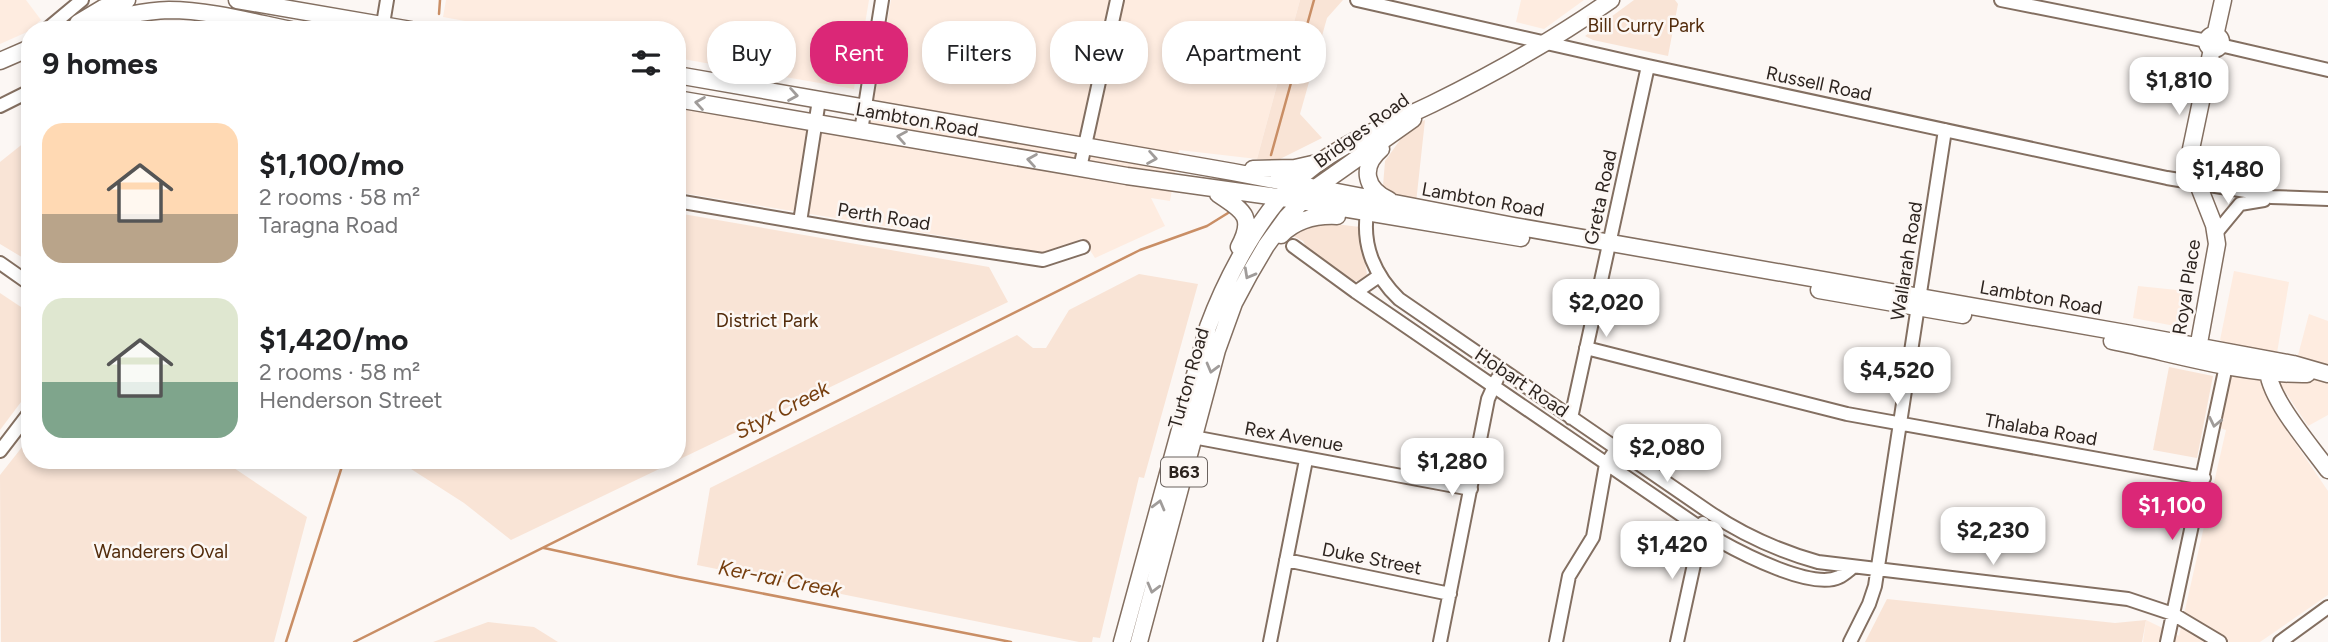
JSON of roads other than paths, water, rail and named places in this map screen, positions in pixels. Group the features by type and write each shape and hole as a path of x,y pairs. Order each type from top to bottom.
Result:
{"main road":[{"path":"82,21 103,8 127,0"},
{"path":"237,0 351,21"},
{"name":"Bridges Road","path":"1280,198 1324,160 1380,127 1431,104 1546,43 1611,0"},
{"name":"Royal Place","path":"2197,353 2217,253 2216,233 2192,169 2191,149 2223,0"},
{"path":"98,21 149,6 238,21"},
{"path":"0,61 21,51"},
{"name":"Lambton Road","path":"686,77 1233,172 1609,248"},
{"name":"Lambton Road","path":"686,100 1211,189 1609,248 1919,302 2113,341 2328,374"},
{"name":"Bridges Road","path":"1314,189 1391,136 1431,104"},
{"path":"1391,136 1388,143 1371,157 1368,166 1369,183 1379,195 1400,205"},
{"path":"1233,172 1303,167 1324,160"},
{"path":"1211,189 1237,205 1246,222 1244,238 1225,273 1227,284"},
{"name":"Turton Road","path":"1139,642 1193,437 1228,318 1266,246 1287,217 1314,189"},
{"name":"Turton Road","path":"1122,642 1202,346 1214,311 1250,242 1280,198"},
{"path":"1266,246 1288,228 1315,216 1350,217 1367,213"},
{"name":"Lambton Road","path":"2197,353 2227,366 2268,366"},
{"path":"2268,366 2283,406 2328,470"}],"street":[{"path":"57,21 82,0"},
{"path":"384,21 387,0"},
{"path":"861,131 882,0"},
{"path":"1080,168 1118,0"},
{"path":"2001,0 2214,43 2328,70"},
{"name":"Russell Road","path":"1359,1 2167,178 2271,197 2328,199"},
{"path":"274,21 277,7"},
{"name":"Greta Road","path":"1571,418 1648,66"},
{"path":"0,106 21,96"},
{"path":"800,222 820,100"},
{"name":"Wallarah Road","path":"1850,642 1871,599 1878,570 1945,130"},
{"name":"Russell Road","path":"2216,233 2240,204 2263,201 2271,197"},
{"name":"Perth Road","path":"686,203 1043,260 1083,247"},
{"name":"Hobart Road","path":"1367,213 1365,229 1372,261 1388,288 1410,309 1743,533 1780,550 1818,562 2128,599 2173,614 2220,642"},
{"name":"Hobart Road","path":"1293,246 1492,386 1741,553 1812,579 1838,578 1853,567"},
{"path":"2,266 21,278"},
{"path":"1356,292 1379,276"},
{"name":"Thalaba Road","path":"1586,348 1847,414 2204,478"},
{"path":"2167,642 2227,366"},
{"path":"1440,642 1492,386 1502,369"},
{"path":"0,451 21,424"},
{"name":"Rex Avenue","path":"1193,437 1471,489"},
{"path":"1556,642 1569,576 1593,537 1606,464 1617,448"},
{"path":"1270,642 1306,460"},
{"path":"1677,642 1700,527 1709,512"},
{"name":"Duke Street","path":"1286,560 1450,594"},
{"path":"2280,642 2328,607"}],"waterway":[{"path":"439,14 440,0"},
{"name":"Styx Creek","path":"1271,155 1314,0"},
{"name":"Styx Creek","path":"354,642 1140,250 1207,226 1228,213"},
{"path":"286,642 341,469"},
{"name":"Ker-rai Creek","path":"544,548 1011,642"}],"park label":[{"name":"Bill Curry Park","path":"1646,25"},
{"name":"District Park","path":"767,320"},
{"name":"Wanderers Oval","path":"161,551"}]}
